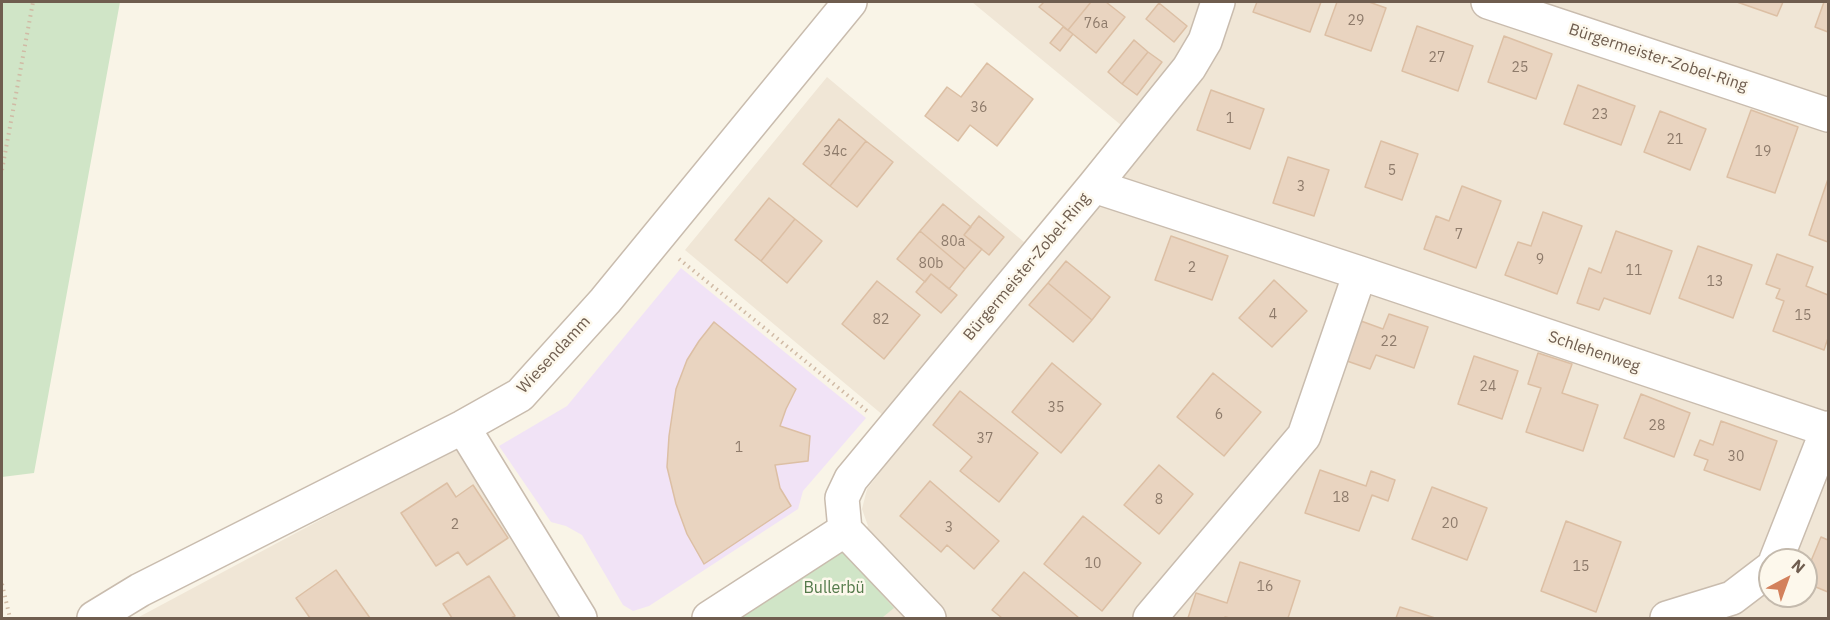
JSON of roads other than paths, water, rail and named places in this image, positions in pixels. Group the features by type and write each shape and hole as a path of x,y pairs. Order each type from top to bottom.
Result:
{"street":[{"name":"Wiesendamm","path":"94,618 140,590 463,428 520,395 605,301 850,2"},
{"name":"Bürgermeister-Zobel-Ring","path":"845,530 842,498 851,479 1189,68 1205,41 1218,2"},
{"name":"Bürgermeister-Zobel-Ring","path":"1488,2 1828,115"},
{"name":"Schlehenweg","path":"1094,186 1828,429"},
{"path":"1150,618 1304,436 1360,273"},
{"path":"463,428 580,618"},
{"path":"1781,548 1828,429"},
{"path":"709,618 845,530 929,618"},
{"path":"1667,618 1732,598 1758,578"}],"park label":[{"name":"Bullerbü","path":"834,588"}]}
